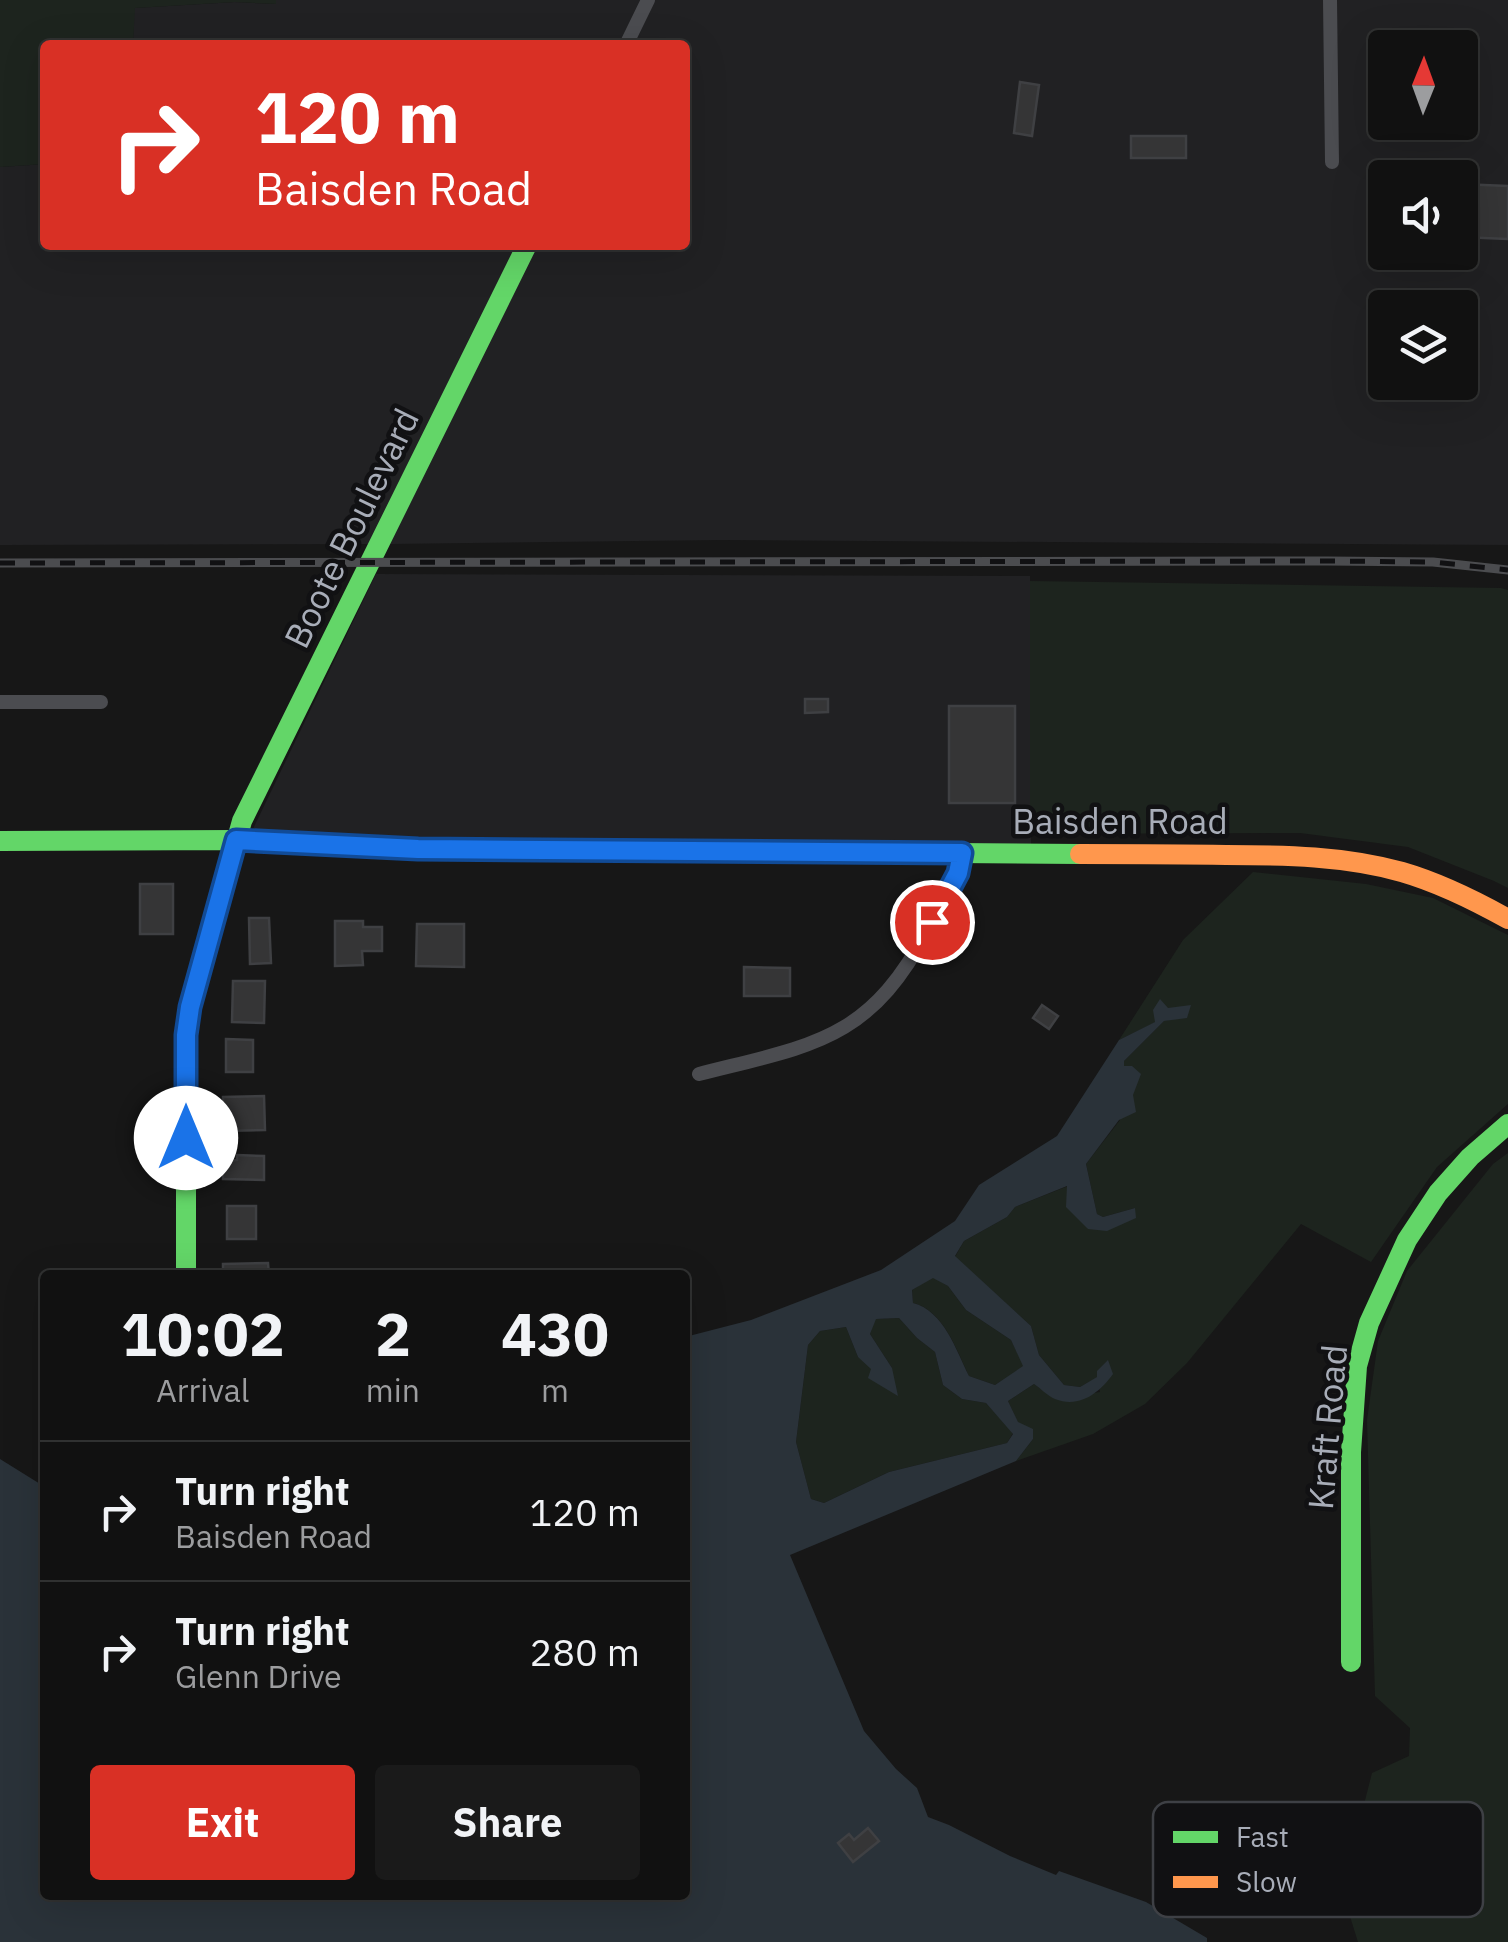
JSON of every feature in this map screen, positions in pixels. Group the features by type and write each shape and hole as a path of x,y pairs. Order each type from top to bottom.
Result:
{"street":[{"path":"628,40 648,0"},
{"path":"1330,0 1332,162"},
{"name":"Boote Boulevard","path":"186,1270 186,1035 190,1007 242,821 525,250"},
{"path":"0,702 102,702"},
{"name":"Baisden Road","path":"0,841 236,840 418,849 1272,854 1353,862 1424,878 1508,918"},
{"path":"699,1074 808,1046 850,1026 867,1012 890,990 919,946 958,873 962,853"},
{"name":"Kraft Road","path":"1351,1662 1351,1452 1356,1366 1369,1322 1407,1240 1438,1193 1470,1156 1508,1124"}],"shaded area":[{"path":"0,0 276,0 276,4 235,2 135,8 133,40 40,40 40,164 0,167"},
{"path":"276,0 1508,0 1508,545 721,540 0,545 0,167 40,164 40,250 690,250 690,40 133,40 134,8 235,2 275,4"},
{"path":"376,574 1030,576 1031,847 505,844 251,833"},
{"path":"1030,581 1508,590 1508,888 1408,847 1300,833 1030,834"},
{"path":"1253,872 1366,884 1433,898 1508,935 1508,1104 1437,1167 1371,1262 1301,1224 1187,1363 1145,1404 1093,1434 1016,1461 1033,1439 1018,1423 1008,1401 1034,1384 1056,1399 1100,1392 1098,1377 1080,1387 1064,1385 1039,1355 1031,1326 955,1257 964,1241 1007,1217 1015,1207 1068,1186 1088,1229 1135,1208 1103,1217 1097,1214 1086,1164 1120,1120 1124,1061 1164,1021 1178,1018 1191,1005 1119,1040 1183,940"},
{"path":"1160,999 1168,1008 1191,1005 1187,1018 1164,1021 1124,1061 1124,1066 1132,1066 1141,1074 1133,1095 1136,1112 1119,1120 1086,1164 1097,1214 1103,1217 1135,1208 1136,1218 1107,1231 1088,1229 1066,1207 1067,1186 1015,1207 1007,1217 964,1241 955,1256 1031,1326 1039,1355 1064,1385 1080,1387 1097,1377 1097,1371 1108,1360 1113,1374 1096,1392 1073,1402 1055,1399 1034,1384 1008,1401 1018,1422 1033,1429 1033,1439 1016,1461 790,1555 864,1731 917,1788 928,1817 1056,1875 1059,1871 1146,1902 1153,1906 1153,1917 1171,1917 1207,1938 1207,1942 0,1942 0,1459 40,1484 40,1900 690,1900 690,1336 751,1320 881,1270 955,1221 979,1185 1057,1136 1119,1040 1155,1022 1153,1010","holes":["933,1278 948,1286 966,1310 1011,1340 1023,1366 995,1385 969,1376 941,1323 924,1307 913,1303 912,1290","899,1318 935,1352 943,1385 962,1399 986,1403 1013,1434 1007,1443 889,1472 824,1503 811,1499 796,1442 808,1345 820,1331 846,1327 858,1357 871,1369 868,1378 898,1396 892,1368 870,1334 876,1319"]},
{"path":"1508,1153 1508,1942 1358,1942 1350,1917 1483,1917 1483,1802 1365,1802 1372,1773 1409,1756 1410,1728 1375,1696 1367,1420 1378,1341 1407,1271 1493,1164"},
{"path":"933,1277 948,1286 966,1310 1011,1340 1024,1366 995,1385 969,1376 941,1322 913,1303 912,1290"},
{"path":"899,1318 935,1352 943,1385 962,1399 986,1403 1013,1433 1007,1443 889,1472 824,1503 811,1499 796,1442 808,1345 820,1331 846,1327 858,1357 892,1368 870,1334 875,1319"}],"building":[{"path":"1020,82 1039,85 1032,136 1014,133"},
{"path":"1131,136 1186,136 1186,158 1131,158"},
{"path":"1478,185 1508,186 1508,239 1478,238"},
{"path":"805,699 828,699 828,712 805,713"},
{"path":"949,706 1015,706 1015,803 949,803"},
{"path":"140,884 173,884 173,934 140,934"},
{"path":"249,918 269,918 271,963 250,964"},
{"path":"335,921 363,921 363,927 382,927 382,951 362,951 363,965 335,966"},
{"path":"417,924 464,924 464,967 416,966"},
{"path":"744,967 790,968 790,996 744,996"},
{"path":"233,981 265,981 264,1023 232,1022"},
{"path":"1042,1005 1058,1016 1049,1029 1033,1018"},
{"path":"226,1039 253,1040 253,1072 226,1072"},
{"path":"264,1096 265,1130 224,1131 223,1097"},
{"path":"237,1155 264,1156 264,1180 223,1179 223,1162 237,1160"},
{"path":"227,1206 256,1206 256,1239 227,1239"},
{"path":"268,1263 269,1270 223,1270 223,1264"},
{"path":"868,1828 879,1841 853,1862 838,1843 849,1834 854,1840"}],"railway":[{"path":"0,563 1328,561 1433,562 1508,570"}],"traffic: fast":[{"path":"186,1270 186,1035 190,1007 242,821 525,250"},
{"path":"0,841 236,840 418,849 1080,854"},
{"path":"1351,1662 1351,1452 1357,1366 1369,1323 1407,1240 1438,1193 1470,1157 1508,1124"}],"traffic: slow":[{"path":"1080,854 1270,855 1359,863 1430,881 1508,919"}],"route":[{"path":"186,1138 186,1035 190,1007 236,840 418,849 962,853 958,873 932,922"}]}
